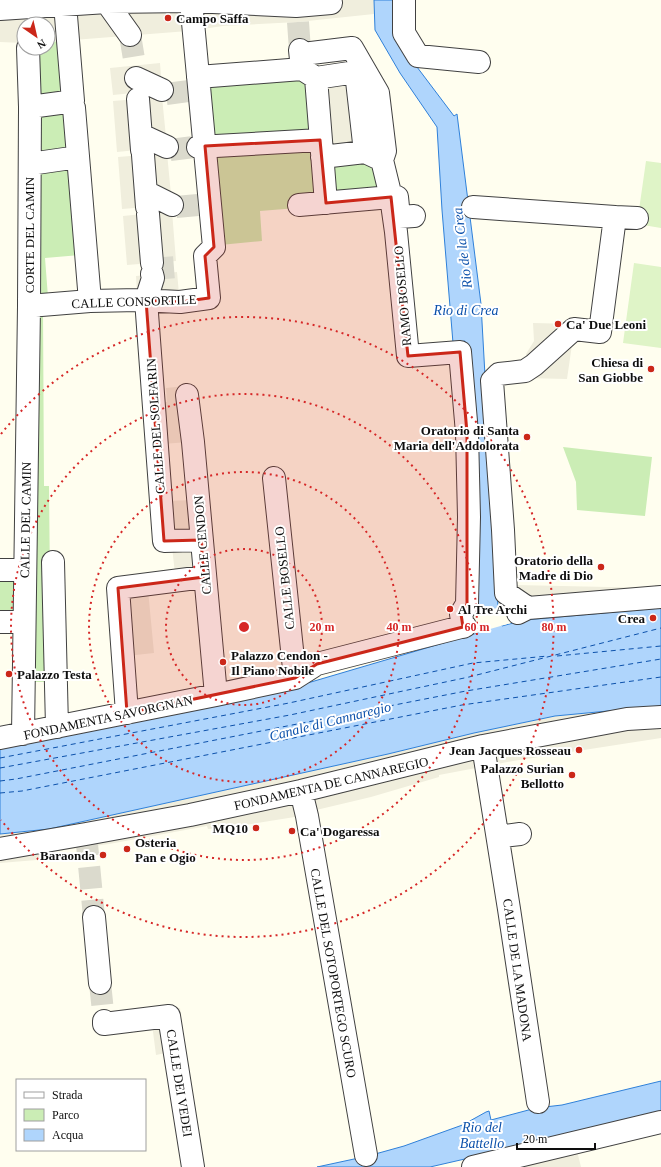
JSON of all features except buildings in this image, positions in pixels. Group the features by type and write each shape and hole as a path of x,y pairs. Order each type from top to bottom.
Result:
{"street":[{"path":"106,1 130,35"},
{"path":"0,9 35,9 64,4 106,1 191,1 251,2 297,10 331,2"},
{"path":"191,1 201,146 321,148 373,156 385,150 382,128 372,94 360,70 311,62 197,86"},
{"path":"64,4 71,103 78,157 90,301"},
{"path":"403,11 404,34 418,56 479,62"},
{"name":"CORTE DEL CAMIN","path":"28,56 30,107 29,306"},
{"path":"311,62 326,203"},
{"name":"CALLE DEL SOLFARIN","path":"162,90 136,84 153,278 146,300 164,541 201,540"},
{"path":"372,94 373,156 391,197 407,225"},
{"path":"30,107 71,103"},
{"path":"382,128 390,127 399,216 407,225"},
{"name":"CALLE CONSORTILE","path":"29,306 90,301 146,300 180,302 209,298 205,256 214,247 206,204 201,146"},
{"path":"142,147 167,147"},
{"name":"CORTE DEL CAMIN","path":"30,164 78,157"},
{"path":"299,205 391,197"},
{"path":"147,204 172,205"},
{"path":"473,207 637,218"},
{"path":"615,217 600,332 574,329 534,365 525,371 499,374 489,381 503,530 506,593 523,611 661,597"},
{"name":"RAMO BOSELLO","path":"295,678 317,664 464,627 461,614 467,604 469,517 467,433 464,384 460,352 408,356 407,225"},
{"name":"CALLE DEL CAMIN","path":"23,734 24,570 29,306"},
{"name":"CALLE CENDON","path":"187,395 193,442 204,577 216,695"},
{"name":"CALLE BOSELLO","path":"274,478 295,678"},
{"path":"53,562 57,727"},
{"path":"0,570 24,570"},
{"path":"127,713 118,588 204,577"},
{"path":"0,622 24,622"},
{"name":"FONDAMENTA SAVORGNAN","path":"0,738 295,678"},
{"name":"FONDAMENTA DE CANNAREGIO","path":"0,848 190,815 301,791 483,746 627,719 661,717"},
{"name":"CALLE DE LA MADONA","path":"483,746 506,836 538,1102"},
{"name":"CALLE DEL SOTOPORTEGO SCURO","path":"301,791 308,823 366,1155"},
{"path":"94,917 100,983"},
{"name":"CALLE DEI VEDEI","path":"104,1023 169,1016 193,1167"},
{"path":"473,1167 661,1122"}],"highlighted area":[{"path":"320,140 326,203 391,197 408,356 460,352 467,433 467,604 461,614 463,627 317,664 295,678 127,713 118,588 204,577 201,540 164,541 146,300 180,302 209,298 205,256 214,247 205,146"}],"green space":[{"path":"56,41 61,41 65,97 33,101 33,56 56,56"},
{"path":"304,75 317,135 212,143 204,80"},
{"path":"67,106 71,153 34,159 34,112"},
{"path":"318,144 322,201 297,208 260,211 262,241 220,245 213,149"},
{"path":"326,160 375,164 383,195 333,199"},
{"path":"646,161 661,163 661,228 637,224"},
{"path":"71,162 80,255 45,258 48,297 32,298 32,168"},
{"path":"634,263 661,267 661,348 623,343"},
{"path":"34,311 43,311 44,486 49,486 51,682 33,682"},
{"path":"563,447 652,457 645,516 577,510 576,482"},
{"path":"0,575 18,575 18,615 0,615"}],"shaded area":[{"name":"Campo Saffa","path":"0,0 374,0 374,14 298,22 223,26 188,31 56,41 56,16 16,16 16,43 0,42"},
{"path":"160,63 162,90 113,95 110,68"},
{"path":"356,72 365,152 322,157 316,78"},
{"path":"162,97 167,147 117,152 113,101"},
{"path":"167,153 172,205 122,209 118,157"},
{"path":"172,211 176,261 127,265 123,216"},
{"path":"177,272 180,305 137,294 136,276"},
{"path":"533,323 575,324 567,379 524,378 527,363 526,354 534,341"},
{"path":"186,386 189,442 162,444 159,402 167,402 166,388"},
{"path":"193,500 209,580 148,590 154,653 117,657 110,578 175,574 167,501"},
{"path":"515,585 655,588 655,585 661,585 661,609 524,620 503,599 503,606 498,608 497,586"},
{"path":"661,706 661,738 513,761 439,775 439,777 371,797 312,811 301,816 233,827 208,829 207,826 109,844 49,852 49,859 0,863 0,834 49,829 555,716"},
{"path":"180,1008 185,1049 156,1055 152,1024 157,1012"},
{"path":"575,1143 581,1167 526,1167 523,1156"}],"water":[{"path":"374,0 397,0 417,67 454,116 457,114 481,304 498,608 502,626 524,620 661,608 661,706 555,716 49,829 0,834 0,746 311,682 484,631 478,604 465,341 453,343 437,127 400,73 375,30"},
{"name":"Rio del Battello","path":"661,1081 661,1114 430,1167 317,1167 368,1156 404,1146 468,1123 489,1111 491,1120 536,1108 562,1105"}],"pier":[{"path":"500,607 504,623 518,619 518,621 466,636 466,634 481,630 478,614"}],"ferry route":[{"path":"0,768 290,715 469,677 661,628"},
{"path":"557,656 661,646"},
{"path":"0,758 289,703 473,663 548,656"},
{"path":"0,781 466,691 661,659"},
{"path":"0,793 22,791 462,705 661,677"}],"tunnel":[{"path":"298,22 300,50"},
{"path":"130,35 135,65"},
{"path":"166,94 188,91"},
{"path":"170,150 194,147"},
{"path":"176,207 198,205"},
{"path":"152,269 177,267"},
{"path":"86,834 94,917"},
{"path":"100,983 104,1021"}],"place":[{"name":"Campo Saffa","path":"168,18"},
{"name":"Ca' Due Leoni","path":"558,324"},
{"name":"Chiesa di San Giobbe","path":"651,369"},
{"name":"Oratorio di Santa Maria dell'Addolorata","path":"527,437"},
{"name":"Oratorio della Madre di Dio","path":"601,567"},
{"name":"Al Tre Archi","path":"450,609"},
{"name":"Crea","path":"653,618"},
{"name":"Palazzo Cendon - Il Piano Nobile","path":"223,662"},
{"name":"Palazzo Testa","path":"9,674"},
{"name":"Jean Jacques Rosseau","path":"579,750"},
{"name":"Palazzo Surian Bellotto","path":"572,775"},
{"name":"MQ10","path":"256,828"},
{"name":"Ca' Dogaressa","path":"292,831"},
{"name":"Osteria Pan e Ogio","path":"127,849"},
{"name":"Baraonda","path":"103,855"}],"water label":[{"name":"Rio de la Crea","path":"462,248"},
{"name":"Rio di Crea","path":"466,310"},
{"name":"Canale di Cannaregio","path":"330,721"}]}
